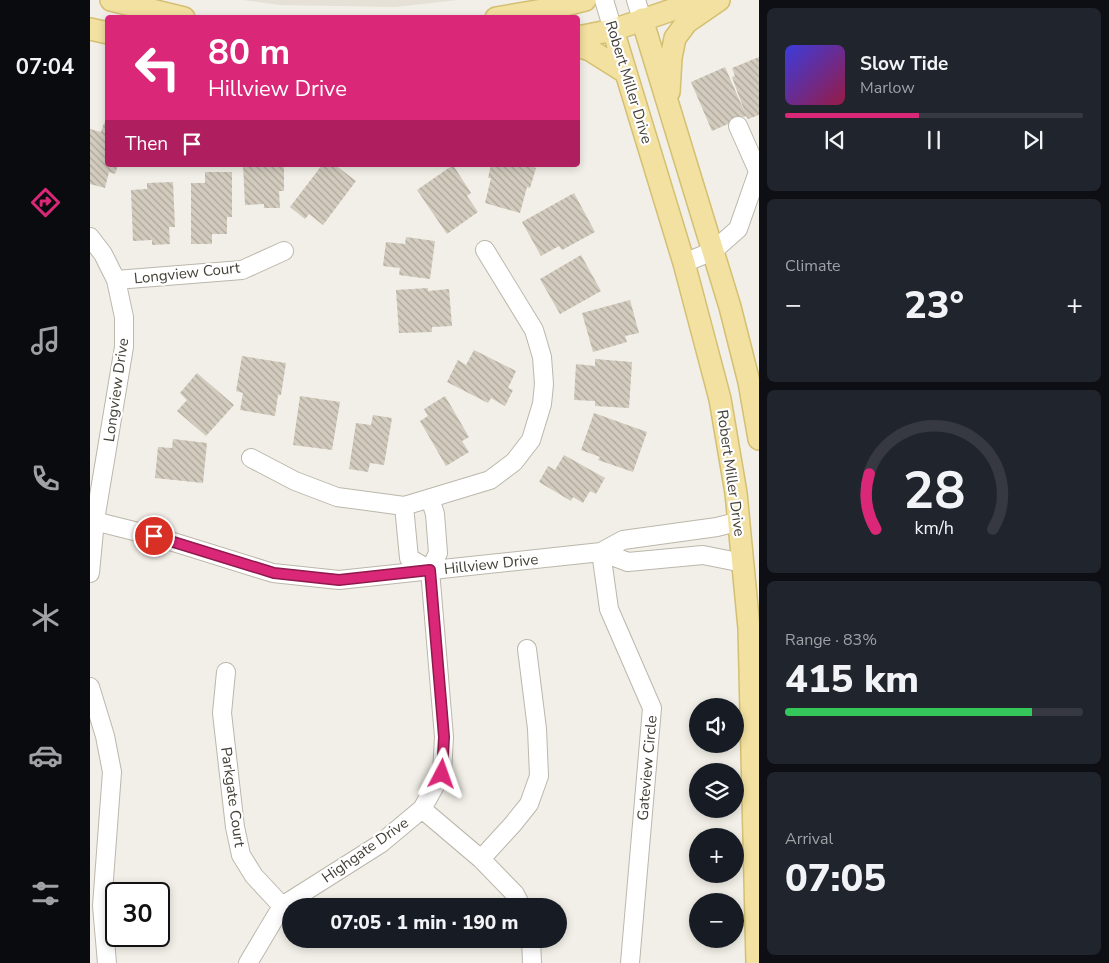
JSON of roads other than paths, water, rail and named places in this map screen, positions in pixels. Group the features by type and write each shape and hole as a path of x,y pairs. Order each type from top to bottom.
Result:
{"main road":[{"path":"111,0 172,15"},
{"path":"509,15 585,0"},
{"path":"580,37 613,30 639,10 701,0"},
{"path":"668,105 671,58 675,38 687,22 719,0"},
{"name":"Robert Miller Drive","path":"639,10 730,307 749,382 759,439"},
{"path":"90,29 105,32"},
{"name":"Robert Miller Drive","path":"613,30 684,263 720,399 736,492 749,628 757,963"},
{"path":"580,47 590,50 625,72"}],"street":[{"name":"Robert Miller Drive","path":"604,0 613,30"},
{"path":"684,263 713,251 738,229 759,170 738,126"},
{"name":"Longview Drive","path":"90,237 103,254 116,280 124,317 124,347 93,520 90,572"},
{"path":"250,458 295,481 337,497 404,506 490,480 514,462 531,440 542,404 544,384 542,356 534,330 485,250"},
{"name":"Longview Court","path":"116,280 242,270 284,251"},
{"path":"404,506 409,558 430,570 438,553 435,514 430,498"},
{"name":"Hillview Drive","path":"93,520 154,536 274,573 339,580 601,552"},
{"path":"601,552 623,540 717,527 740,521"},
{"path":"601,552 628,562 703,555 743,563"},
{"name":"Gateview Circle","path":"601,552 609,608 652,708 630,963"},
{"name":"Highgate Drive","path":"295,898 380,844 422,809 442,774 444,737 430,570"},
{"path":"481,859 529,804 539,776 537,730 527,649"},
{"name":"Parkgate Court","path":"226,672 222,712 235,827 241,855 254,876 282,906"},
{"path":"90,688 105,736 112,772 102,906 107,963"},
{"path":"422,809 481,859 517,898"},
{"name":"Highgate Drive","path":"248,963 282,906"},
{"path":"531,948 532,963"}]}
